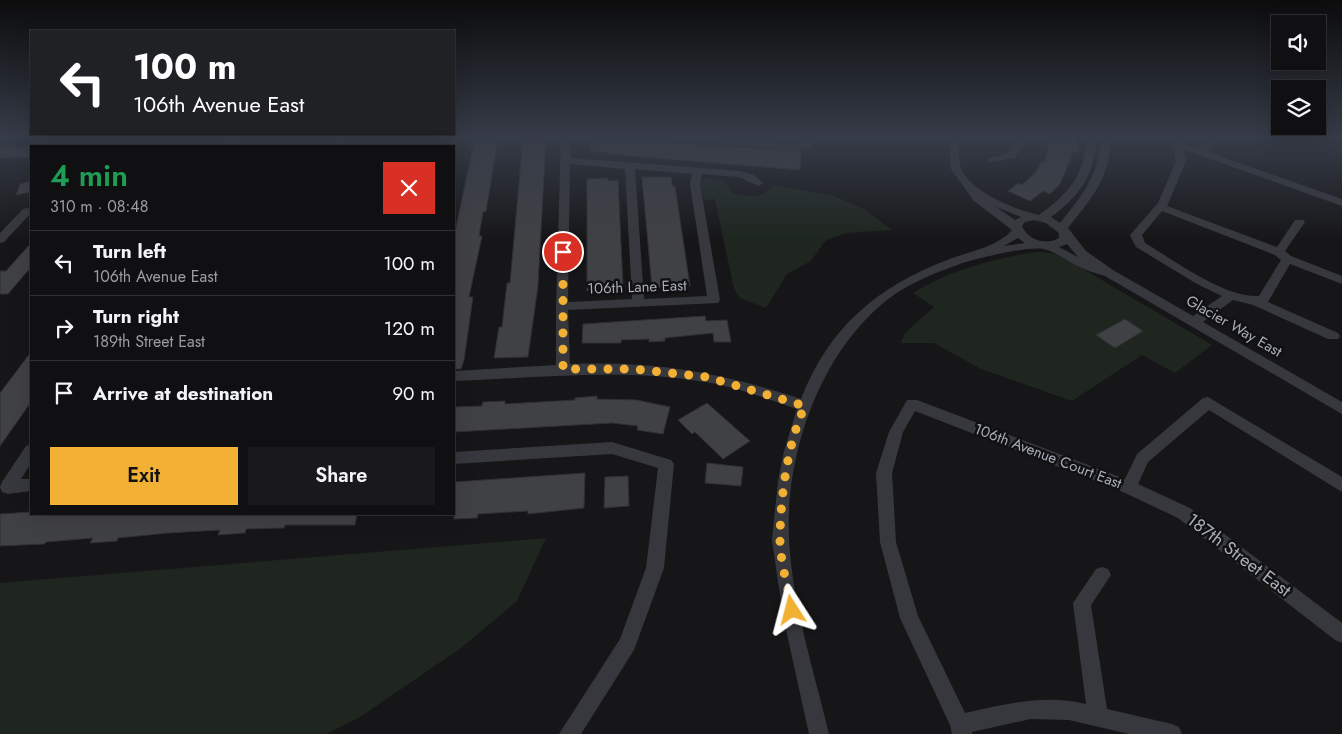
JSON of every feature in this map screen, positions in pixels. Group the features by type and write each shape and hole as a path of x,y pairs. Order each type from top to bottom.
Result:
{"street":[{"path":"563,369 562,306 565,172"},
{"path":"630,172 638,303"},
{"name":"106th Lane East","path":"562,306 714,300 695,184 698,172"},
{"path":"716,172 740,174 758,183"},
{"name":"Glacier Way East","path":"959,172 978,199 1017,229 1026,239 1044,245 1086,266 1109,273"},
{"path":"819,734 794,626 780,543 784,484 799,418 831,353 858,320 884,297 940,266 975,254 1012,238 1021,220 1038,218 1063,203 1080,185 1086,172"},
{"path":"975,254 1061,243 1064,232 1096,186 1100,172"},
{"path":"1176,172 1161,207 1136,235 1140,245 1230,296 1258,302 1333,336"},
{"path":"1260,172 1340,198"},
{"path":"973,191 1009,210 1038,218 1064,232"},
{"path":"1161,207 1342,280"},
{"path":"0,240 27,212"},
{"path":"1258,302 1263,300 1299,222"},
{"name":"Glacier Way East","path":"1064,232 1082,254 1109,273 1342,409"},
{"path":"1194,322 1230,296"},
{"path":"455,376 563,369 633,369 707,377 805,406"},
{"name":"106th Avenue Court East","path":"961,729 910,618 888,542 884,473 896,432 912,404 1129,487 1142,458 1208,402 1342,485"},
{"path":"455,458 612,448 666,464 655,568 627,644 569,734"},
{"path":"30,452 8,487 30,485"},
{"name":"187th Street East","path":"1129,487 1184,513 1342,634"},
{"path":"1098,717 1082,603 1102,575"},
{"path":"961,729 1031,709 1069,710 1172,734"}],"shaded area":[{"path":"710,178 724,181 732,193 744,195 760,195 769,190 773,185 834,196 864,209 892,230 845,233 825,241 811,261 787,274 766,308 740,298 734,289 715,199 704,200 699,182 701,179"},
{"path":"1034,252 1053,253 1069,260 1212,345 1175,373 1142,355 1072,401 981,369 934,343 901,343 905,333 934,307 913,293 956,272"},
{"path":"546,538 517,601 461,648 360,717 326,734 0,734 0,583"}],"building":[{"path":"468,172 492,172 486,211 483,212 479,236 482,236 469,297 473,297 461,369 455,369 455,231"},
{"path":"520,172 544,172 538,286 528,357 494,358 499,327 502,327 507,283 510,283"},
{"path":"1065,172 1060,184 1050,194 1043,191 1030,201 1008,191 1018,183 1022,185 1035,173"},
{"path":"642,177 671,177 672,186 675,186 690,286 652,288"},
{"path":"608,178 608,181 618,180 623,286 612,286 612,289 587,291 587,179"},
{"path":"30,181 30,192 16,195 20,184"},
{"path":"30,244 30,268 8,294 0,294 0,271 6,271"},
{"path":"705,316 706,321 727,320 731,342 714,342 713,333 665,338 665,341 649,342 649,339 621,340 621,343 582,343 583,324"},
{"path":"1125,319 1143,331 1115,348 1096,335"},
{"path":"30,353 30,403 0,446 0,393"},
{"path":"597,396 597,399 637,400 670,407 663,434 637,430 638,426 612,423 455,432 455,407 482,406 483,402 505,401 505,404 575,400 575,398"},
{"path":"707,403 750,441 723,459 695,432 692,434 678,420"},
{"path":"707,463 743,467 741,486 705,483"},
{"path":"585,473 584,508 528,514 528,511 478,514 477,518 454,519 455,482"},
{"path":"628,476 629,506 604,508 605,477"},
{"path":"30,512 30,515 357,515 355,525 285,525 284,528 246,529 245,533 218,535 220,530 118,538 117,541 90,543 93,538 46,542 44,544 0,546 0,514"}],"route":[{"path":"563,252 563,369 633,369 707,377 763,392 805,406 799,418 784,484 780,543 792,610"}]}
